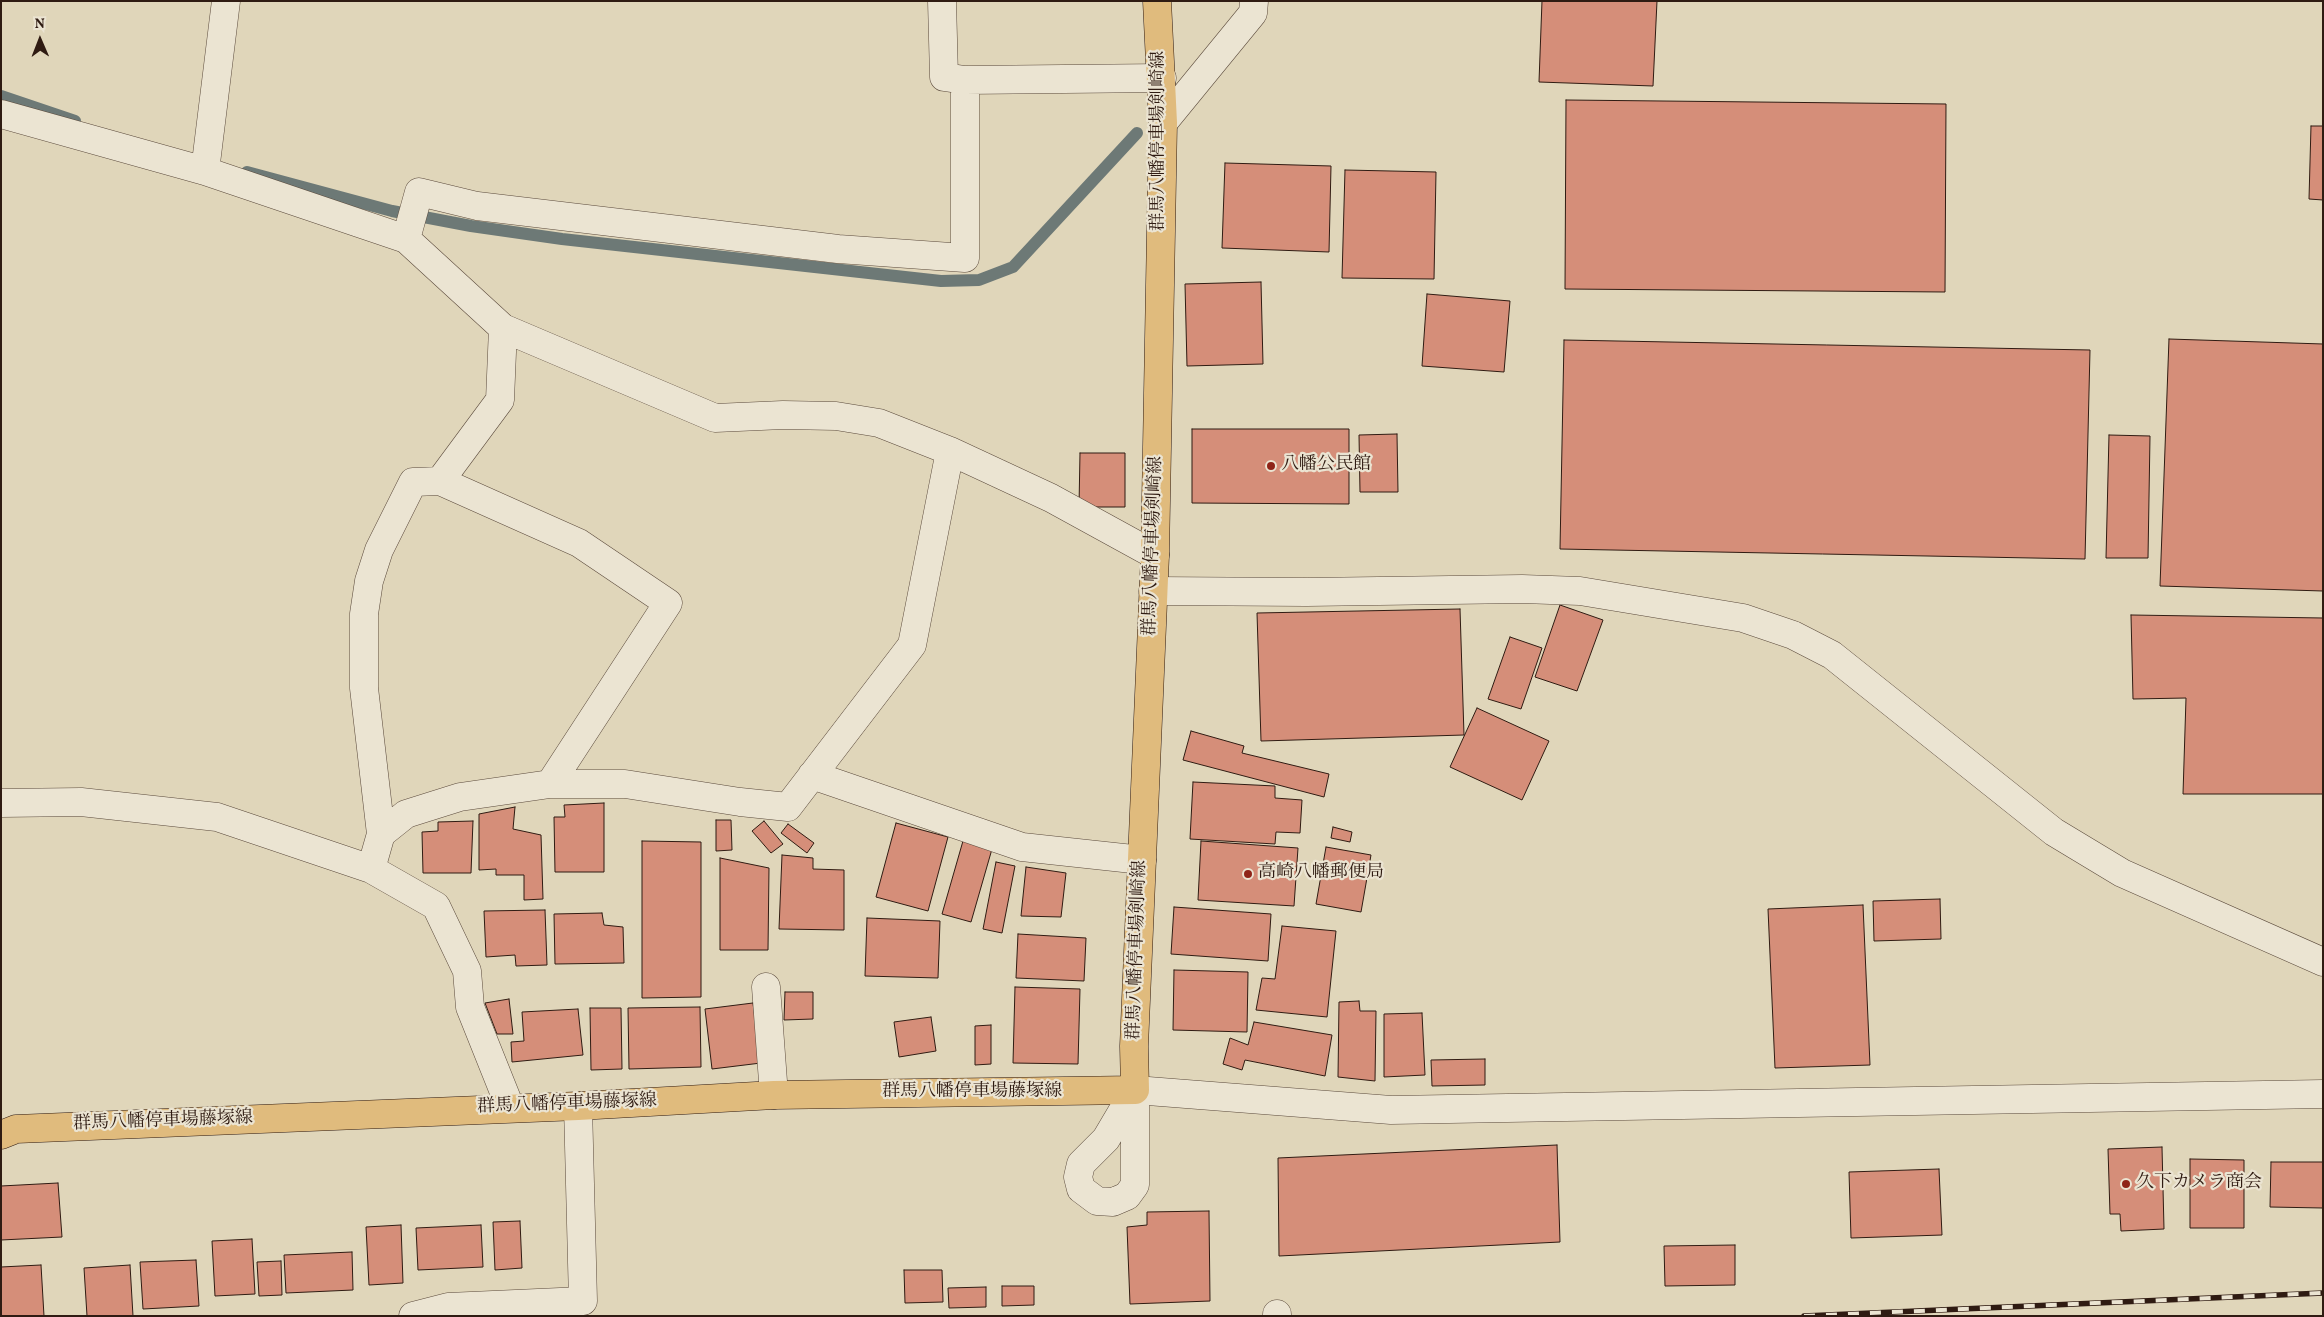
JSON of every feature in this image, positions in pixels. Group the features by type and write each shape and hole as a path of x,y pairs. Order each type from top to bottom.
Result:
{"main road":[{"name":"群馬八幡停車場剣崎線","path":"1135,1090 1134,1046 1153,590 1163,123 1157,1"},
{"name":"群馬八幡停車場藤塚線","path":"1,1135 16,1129 510,1107 578,1106 774,1095 1135,1090"}],"street":[{"path":"206,172 226,1"},
{"path":"942,1 944,77 965,80 1162,78"},
{"path":"1163,123 1253,13 1254,1"},
{"path":"406,239 419,192 477,206 838,249 965,258 965,80"},
{"path":"1,114 206,172 406,239 504,328 715,418 783,415 836,416 879,424 950,451 1051,498 1154,555"},
{"path":"440,481 500,400 504,328"},
{"path":"381,834 406,814 460,797 550,784 625,784 740,802 788,807 912,645 950,451"},
{"path":"371,869 381,834 364,688 364,614 369,581 379,550 413,482 440,481 579,543 668,603 550,784"},
{"path":"1153,590 1307,592 1522,589 1580,591 1751,621 1793,634 1832,655 2054,832 2122,874 2323,962"},
{"path":"812,775 1022,847 1142,860"},
{"path":"1,803 81,802 217,817 371,869 436,906 467,971 470,1007 510,1107"},
{"path":"766,987 774,1095"},
{"path":"1135,1090 1391,1110 2323,1094"},
{"path":"413,1316 448,1306 583,1301 578,1106"}],"building":[{"path":"1542,1 1657,1 1653,86 1539,82"},
{"path":"1566,100 1946,104 1945,292 1565,289"},
{"path":"2311,126 2323,126 2323,200 2309,199"},
{"path":"1225,163 1331,166 1329,252 1222,248"},
{"path":"1345,170 1436,172 1434,279 1342,278"},
{"path":"1261,282 1263,364 1187,366 1185,284"},
{"path":"1427,294 1510,301 1504,372 1422,366"},
{"path":"2169,339 2323,344 2323,591 2160,586"},
{"path":"1564,340 2090,350 2085,559 1560,549"},
{"name":"八幡公民館","path":"1192,429 1349,429 1349,504 1192,503"},
{"path":"1397,434 1398,492 1360,492 1359,435"},
{"path":"2109,435 2150,436 2148,558 2106,558"},
{"path":"1080,453 1125,453 1125,507 1079,507"},
{"path":"1560,605 1603,620 1577,691 1535,677"},
{"path":"1460,609 1464,735 1261,741 1257,613"},
{"path":"2131,615 2323,618 2323,794 2183,794 2186,698 2133,699"},
{"path":"1510,637 1542,648 1521,709 1488,699"},
{"path":"1477,708 1549,741 1522,800 1450,767"},
{"path":"1191,731 1244,746 1242,753 1329,774 1324,797 1183,760"},
{"path":"1193,782 1275,786 1275,798 1302,800 1300,833 1276,832 1275,844 1190,839"},
{"path":"604,803 604,872 555,872 554,817 565,817 564,805"},
{"path":"515,807 513,829 541,835 543,899 524,900 524,875 496,875 496,869 479,870 479,814"},
{"path":"716,820 731,820 732,850 716,851"},
{"path":"473,821 471,873 423,873 422,832 438,831 438,822"},
{"path":"764,821 783,844 771,853 752,831"},
{"path":"896,823 948,837 928,911 876,897"},
{"path":"788,824 814,843 807,853 781,833"},
{"path":"1333,827 1352,832 1350,842 1331,838"},
{"path":"642,841 701,842 701,997 642,998"},
{"path":"963,841 992,849 971,922 942,914"},
{"name":"高崎八幡郵便局","path":"1201,841 1298,848 1294,906 1198,900"},
{"path":"1326,847 1371,855 1361,912 1316,904"},
{"path":"782,855 813,858 813,869 844,870 844,930 779,929"},
{"path":"720,858 769,868 768,950 720,950"},
{"path":"996,862 1015,866 1002,933 983,929"},
{"path":"1026,867 1066,873 1061,917 1021,916"},
{"path":"1940,899 1941,939 1874,941 1873,901"},
{"path":"1863,905 1870,1065 1775,1068 1768,909"},
{"path":"1174,907 1271,914 1268,961 1171,954"},
{"path":"545,910 547,965 516,966 515,955 486,957 484,911"},
{"path":"602,913 604,925 623,927 624,963 555,964 554,914"},
{"path":"867,918 940,921 938,978 865,976"},
{"path":"1282,926 1336,931 1327,1017 1256,1010 1262,978 1275,979"},
{"path":"1018,934 1086,938 1084,981 1016,978"},
{"path":"1174,970 1248,972 1247,1032 1173,1030"},
{"path":"1015,987 1080,989 1078,1064 1013,1063"},
{"path":"785,992 813,992 813,1019 784,1020"},
{"path":"509,999 513,1034 497,1034 485,1003"},
{"path":"1359,1001 1360,1011 1376,1011 1375,1081 1338,1077 1339,1002"},
{"path":"753,1003 761,1063 712,1069 705,1009"},
{"path":"700,1007 701,1067 629,1069 628,1008"},
{"path":"590,1008 621,1008 622,1069 591,1070"},
{"path":"578,1009 583,1055 512,1062 511,1042 524,1041 522,1012"},
{"path":"1422,1013 1425,1075 1384,1077 1384,1014"},
{"path":"931,1017 936,1051 899,1057 894,1022"},
{"path":"1254,1022 1332,1035 1325,1076 1245,1060 1242,1070 1223,1064 1230,1038 1248,1045"},
{"path":"991,1025 991,1064 975,1065 975,1026"},
{"path":"1485,1059 1485,1085 1432,1086 1431,1060"},
{"path":"1557,1145 1560,1242 1279,1256 1278,1158"},
{"path":"2162,1147 2164,1229 2121,1231 2120,1214 2110,1214 2108,1149"},
{"path":"2190,1159 2244,1160 2244,1228 2190,1228"},
{"path":"2271,1162 2323,1162 2323,1208 2270,1207"},
{"path":"1939,1169 1942,1235 1851,1238 1849,1172"},
{"path":"58,1183 62,1237 1,1240 1,1186"},
{"path":"1209,1211 1210,1301 1130,1304 1127,1227 1147,1225 1147,1212"},
{"path":"520,1221 522,1268 495,1270 493,1222"},
{"path":"401,1225 403,1283 369,1285 366,1227"},
{"path":"481,1225 483,1267 418,1270 416,1228"},
{"path":"252,1239 255,1294 215,1296 212,1241"},
{"path":"1735,1245 1735,1285 1665,1286 1664,1246"},
{"path":"352,1252 353,1290 286,1293 284,1255"},
{"path":"196,1260 199,1306 143,1309 140,1262"},
{"path":"281,1261 282,1295 259,1296 257,1262"},
{"path":"41,1265 44,1316 1,1316 1,1267"},
{"path":"130,1265 133,1316 87,1316 84,1268"},
{"path":"904,1270 942,1270 943,1302 905,1303"},
{"path":"1002,1286 1034,1286 1034,1305 1002,1306"},
{"path":"986,1287 986,1307 949,1308 948,1288"}],"waterway":[{"path":"1,96 75,121"},
{"path":"247,172 392,211 471,226 562,239 941,281 979,280 1013,267 1137,133"}],"railway":[{"path":"1804,1316 2323,1293"}],"place":[{"name":"八幡公民館","path":"1271,466"},
{"name":"高崎八幡郵便局","path":"1248,874"},
{"name":"久下カメラ商会","path":"2126,1184"}]}
